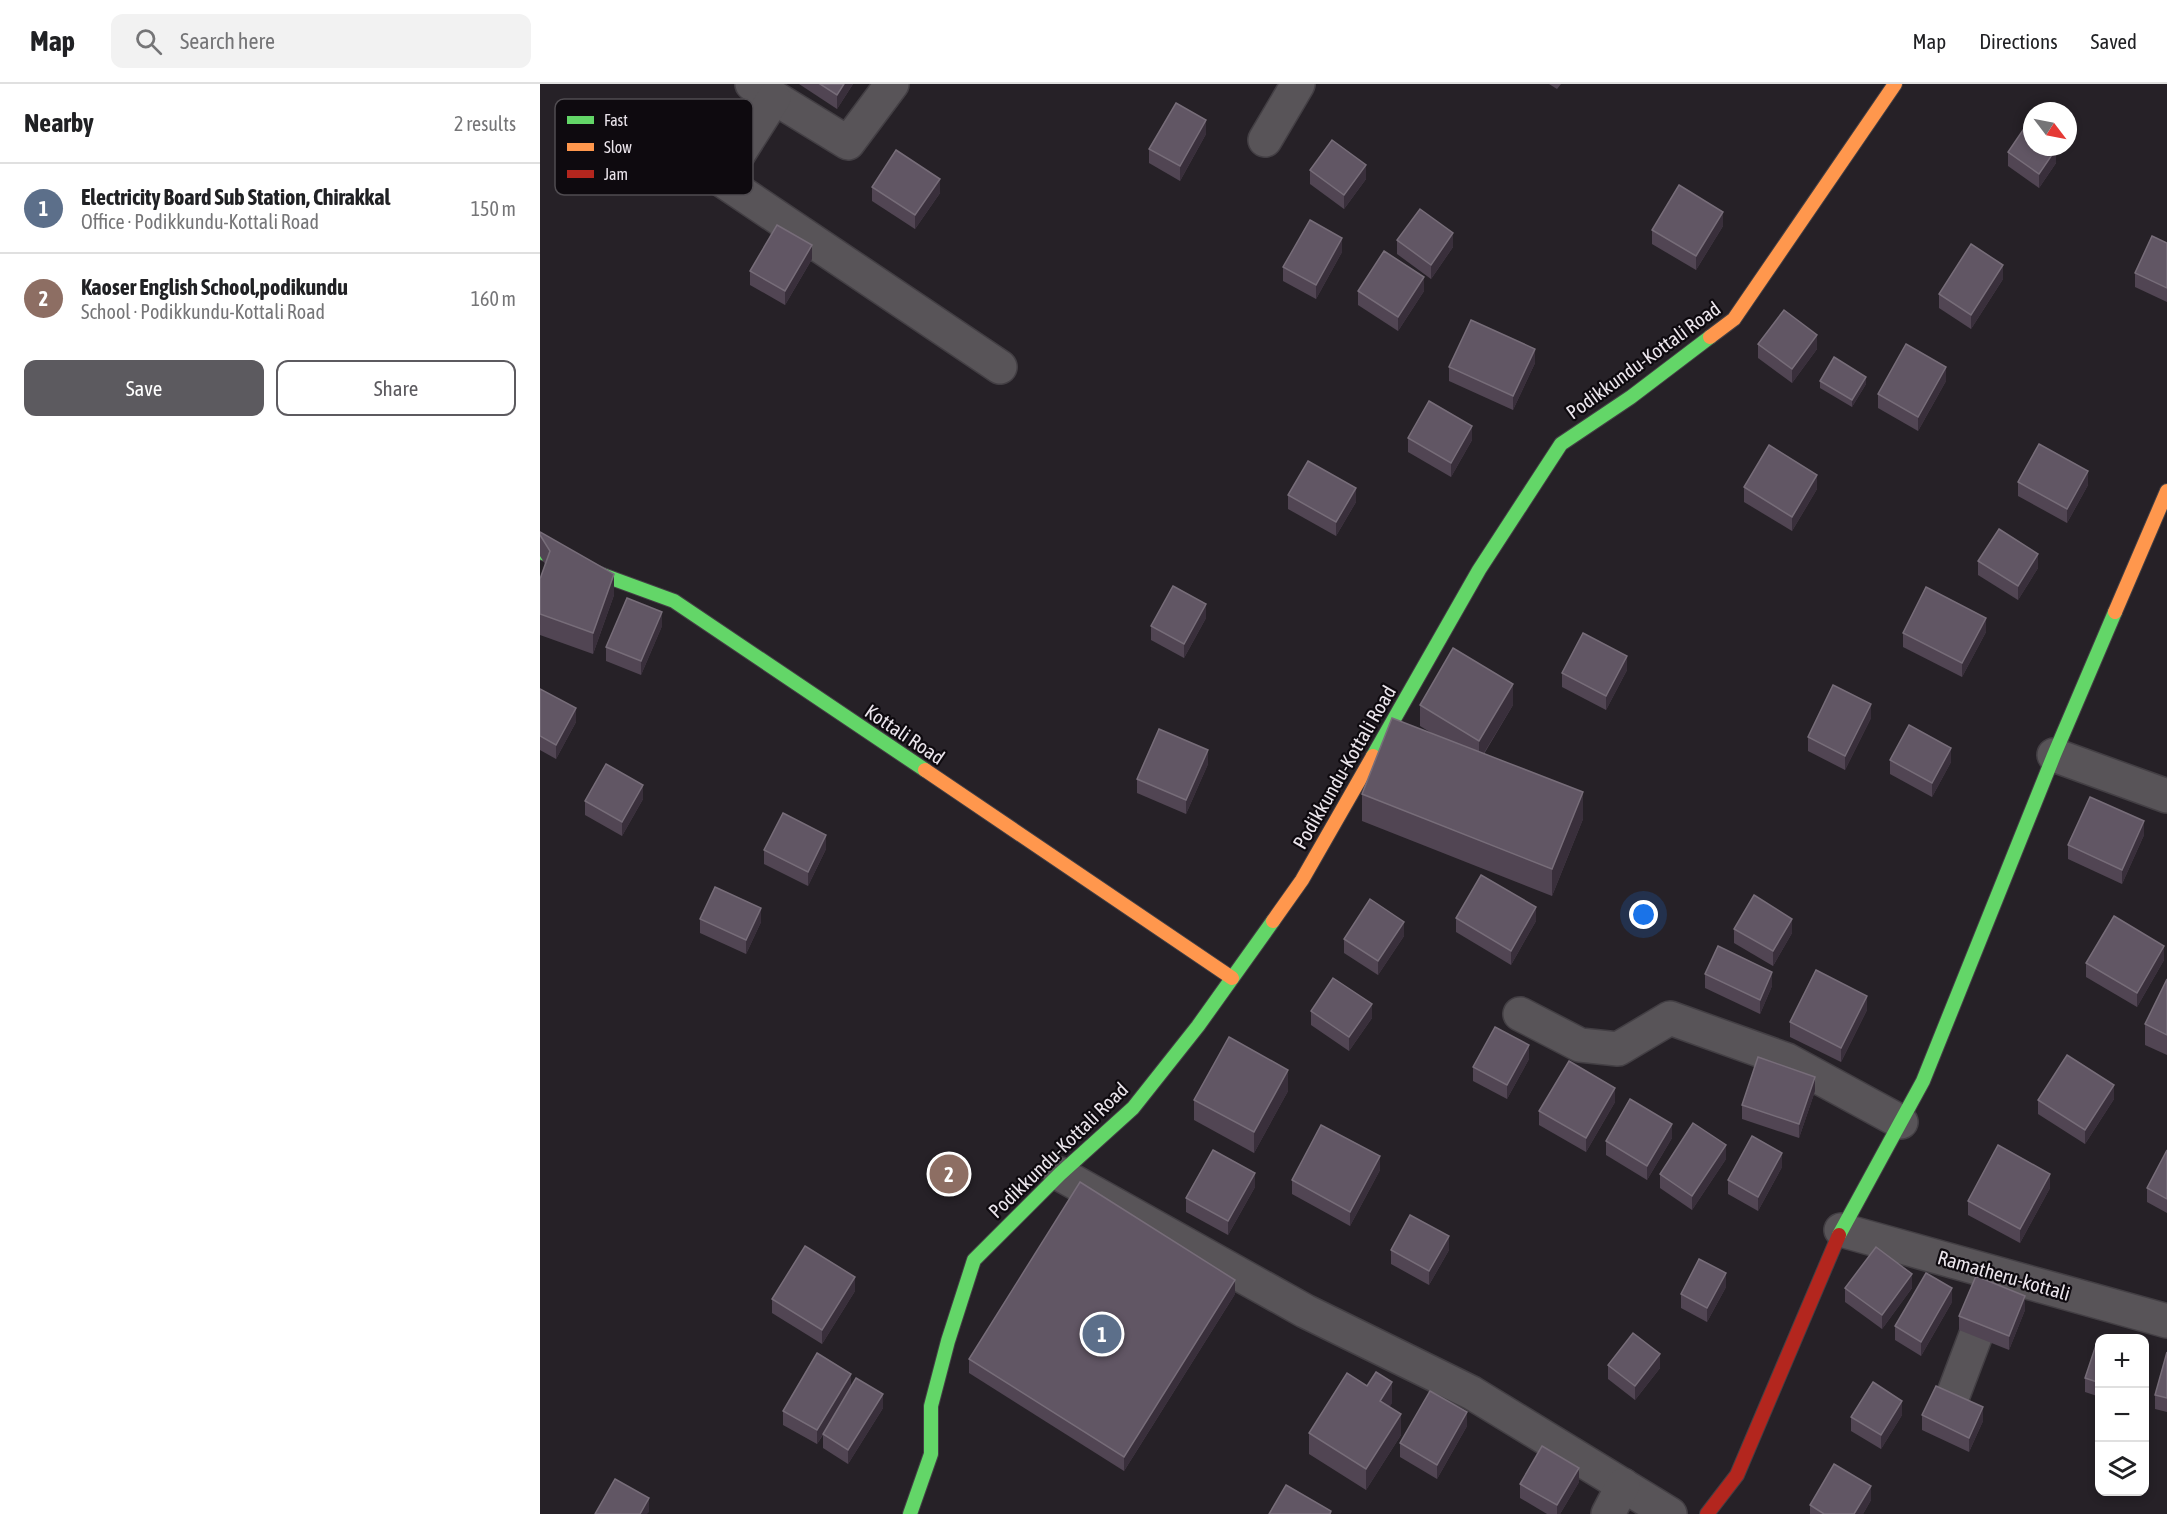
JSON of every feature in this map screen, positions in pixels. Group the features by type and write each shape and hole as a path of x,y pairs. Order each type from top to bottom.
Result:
{"street":[{"path":"753,113 763,91 848,143 892,84"},
{"path":"1265,140 1298,84"},
{"name":"Podikkundu-Kottali Road","path":"910,1514 931,1454 932,1406 948,1341 974,1260 1060,1174 1133,1108 1198,1026 1302,880 1479,570 1561,444 1631,397 1734,319 1895,84"},
{"path":"744,195 1000,367"},
{"path":"1707,1514 1737,1475 1841,1230 1923,1081 2054,755 2167,491"},
{"name":"Kottali Road","path":"540,552 674,601 1232,978"},
{"path":"2054,755 2167,796"},
{"path":"1520,1014 1581,1045 1618,1049 1670,1018 1787,1060 1901,1122"},
{"path":"1060,1174 1305,1311 1472,1393 1670,1514"},
{"name":"Ramatheru-kottali","path":"1841,1230 2167,1321"},
{"path":"1949,1406 2000,1274"},
{"path":"1608,1514 1623,1485"}],"building":[{"path":"820,84 844,84 837,95"},
{"path":"1176,103 1206,120 1180,166 1149,149"},
{"path":"2023,130 2023,156 2051,156 2039,174 2008,152"},
{"path":"1332,140 1366,165 1344,195 1310,170"},
{"path":"896,150 940,179 915,215 872,187"},
{"path":"1679,185 1723,212 1696,256 1652,230"},
{"path":"1420,209 1453,233 1431,265 1397,240"},
{"path":"1310,220 1342,238 1316,285 1283,267"},
{"path":"777,225 812,245 785,291 750,271"},
{"path":"2152,236 2167,243 2167,288 2135,273"},
{"path":"1971,244 2003,265 1971,315 1939,294"},
{"path":"1384,251 1424,277 1398,317 1358,291"},
{"path":"1784,310 1817,335 1792,369 1758,344"},
{"path":"1471,320 1535,349 1513,396 1449,367"},
{"path":"1906,344 1946,367 1918,417 1878,394"},
{"path":"1834,357 1866,377 1852,400 1820,381"},
{"path":"1429,401 1472,426 1451,463 1408,438"},
{"path":"2039,444 2088,471 2067,509 2018,482"},
{"path":"1769,445 1817,475 1792,517 1744,487"},
{"path":"1308,461 1356,488 1336,522 1288,495"},
{"path":"1999,529 2038,554 2018,586 1978,561"},
{"path":"540,532 614,574 593,633 540,614 540,579 550,551"},
{"path":"1173,586 1206,604 1184,644 1151,626"},
{"path":"1926,587 1986,618 1962,663 1903,633"},
{"path":"627,598 662,612 641,661 606,647"},
{"path":"1583,633 1627,656 1606,696 1562,673"},
{"path":"1453,648 1513,684 1479,741 1420,705"},
{"path":"1833,685 1871,704 1845,756 1808,737"},
{"path":"540,689 576,708 556,745 540,736"},
{"path":"1392,718 1583,792 1552,869 1362,794"},
{"path":"1909,725 1951,748 1932,783 1890,760"},
{"path":"1159,729 1208,750 1186,800 1137,779"},
{"path":"606,764 643,785 622,822 585,801"},
{"path":"2090,797 2144,821 2122,870 2068,845"},
{"path":"783,813 826,835 808,872 764,850"},
{"path":"1481,875 1536,907 1511,951 1456,918"},
{"path":"715,887 761,908 746,940 700,919"},
{"path":"1754,895 1792,919 1773,951 1734,929"},
{"path":"1370,899 1404,922 1378,961 1344,939"},
{"path":"2114,916 2164,946 2137,993 2086,963"},
{"path":"1718,946 1772,972 1760,1000 1705,974"},
{"path":"1816,970 1867,996 1841,1048 1790,1022"},
{"path":"1333,978 1372,1004 1349,1037 1311,1011"},
{"path":"2167,979 2167,1035 2145,1024"},
{"path":"1495,1027 1529,1045 1507,1085 1473,1067"},
{"path":"1229,1037 1288,1070 1254,1132 1194,1100"},
{"path":"2067,1055 2114,1085 2085,1130 2038,1100"},
{"path":"1758,1057 1815,1077 1799,1124 1742,1105"},
{"path":"1569,1061 1615,1088 1586,1138 1539,1111"},
{"path":"1630,1099 1672,1124 1647,1166 1606,1141"},
{"path":"1693,1123 1726,1145 1692,1196 1660,1174"},
{"path":"1321,1125 1380,1156 1350,1212 1292,1180"},
{"path":"1752,1136 1782,1153 1758,1197 1728,1180"},
{"path":"1998,1145 2050,1174 2020,1229 1968,1201"},
{"path":"1213,1150 1255,1173 1228,1221 1186,1198"},
{"path":"2167,1150 2167,1199 2147,1188"},
{"path":"1080,1182 1235,1280 1124,1457 969,1359"},
{"path":"1410,1215 1449,1236 1429,1271 1391,1250"},
{"path":"805,1246 855,1277 822,1330 772,1299"},
{"path":"1876,1247 1912,1274 1882,1315 1845,1288"},
{"path":"1699,1259 1726,1273 1707,1308 1681,1294"},
{"path":"1926,1273 1952,1288 1921,1342 1895,1326"},
{"path":"1976,1276 2025,1296 2009,1336 1959,1316"},
{"path":"1633,1333 1660,1354 1635,1386 1608,1365"},
{"path":"2095,1348 2095,1381 2085,1378"},
{"path":"2167,1352 2167,1398 2155,1395"},
{"path":"817,1353 851,1374 817,1430 783,1411"},
{"path":"1376,1372 1392,1382 1380,1401 1401,1414 1366,1469 1309,1433 1347,1373 1367,1386"},
{"path":"856,1378 883,1394 848,1450 823,1434"},
{"path":"1873,1382 1902,1401 1881,1435 1851,1417"},
{"path":"1936,1386 1983,1407 1969,1438 1922,1415"},
{"path":"1430,1391 1467,1412 1437,1465 1400,1443"},
{"path":"1542,1446 1579,1468 1557,1505 1520,1484"},
{"path":"1834,1464 1871,1486 1854,1514 1824,1514 1810,1505"},
{"path":"615,1479 649,1498 640,1514 595,1514"},
{"path":"1286,1485 1331,1511 1330,1514 1269,1514"}],"traffic: fast":[{"path":"1373,756 1479,570 1561,444 1631,397 1710,337"},
{"path":"540,552 674,601 925,770"},
{"path":"1839,1235 1923,1081 2054,755 2115,612"},
{"path":"910,1514 931,1454 931,1406 948,1341 974,1260 1060,1174 1133,1108 1198,1026 1273,921"}],"traffic: slow":[{"path":"1710,337 1734,319 1895,84"},
{"path":"2115,612 2167,491"},
{"path":"1273,921 1302,880 1373,756"},
{"path":"925,770 1232,978"}],"traffic: jam":[{"path":"1707,1514 1737,1475 1839,1235"}],"place":[{"name":"Kaoser English School,podikundu","path":"949,1174"},
{"name":"Electricity Board Sub Station, Chirakkal","path":"1102,1334"}]}
